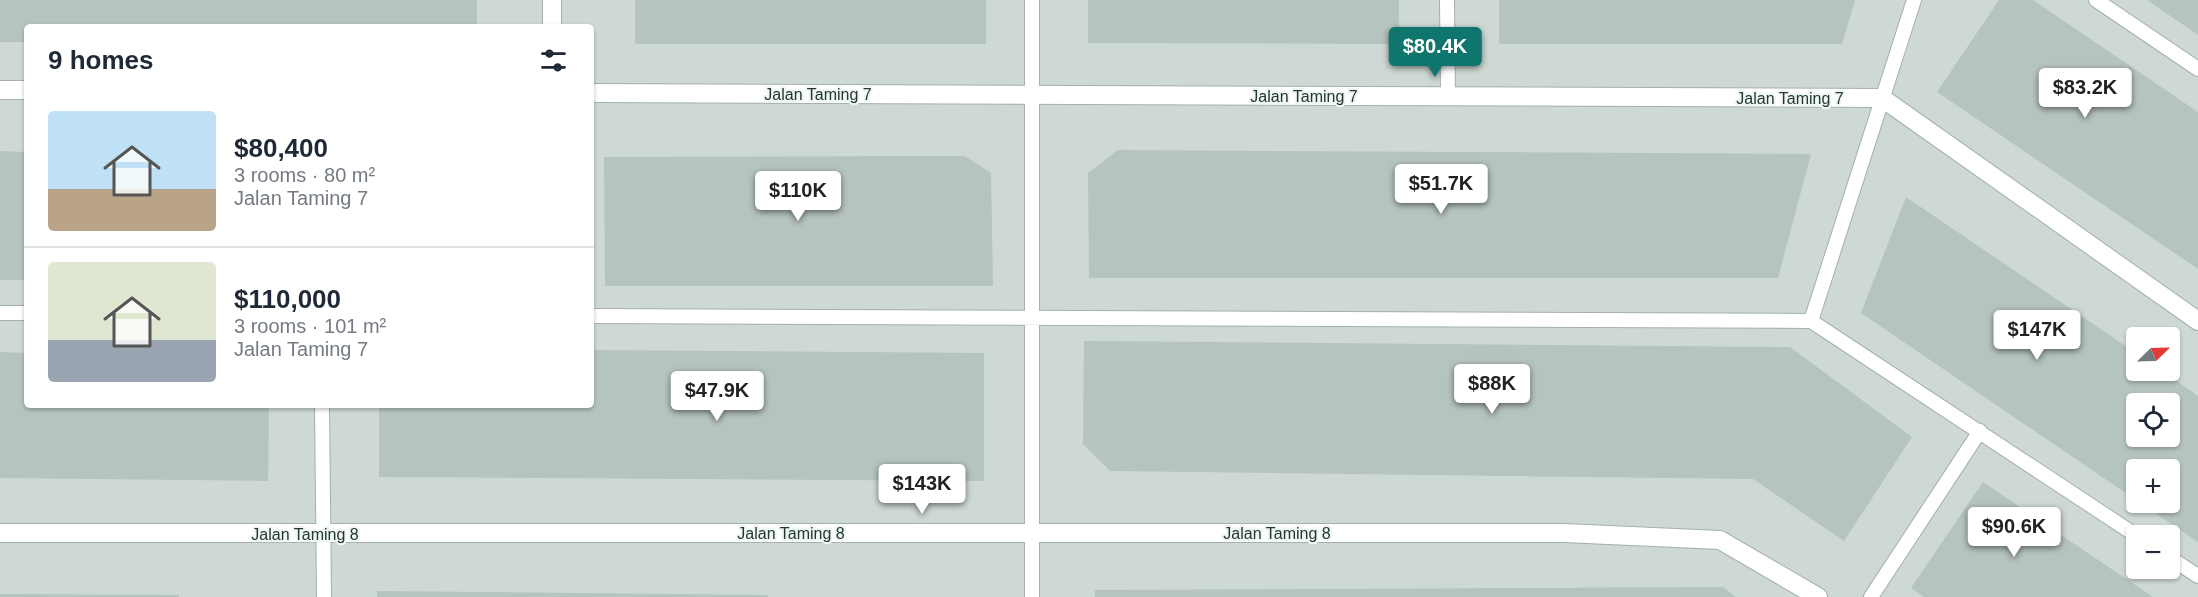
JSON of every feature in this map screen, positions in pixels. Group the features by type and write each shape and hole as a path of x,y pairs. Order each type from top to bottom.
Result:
{"street":[{"path":"552,0 552,24"},
{"path":"0,90 24,90"},
{"name":"Jalan Taming 7","path":"594,93 1882,98"},
{"path":"1882,98 2198,321"},
{"name":"Jalan Taming 8","path":"0,534 1564,534 1720,540 1818,597"}],"lane":[{"path":"1032,0 1032,597"},
{"path":"1447,0 1448,96"},
{"path":"1811,321 1914,0"},
{"path":"2096,0 2198,69"},
{"path":"0,313 24,313"},
{"path":"594,316 1811,321 1980,430 2126,529"},
{"path":"322,408 324,597"},
{"path":"1871,597 1980,430"},
{"path":"2180,564 2198,576"}],"shaded area":[{"path":"0,0 2198,0 2198,597 0,597"}],"building":[{"path":"0,0 477,0 477,24 24,24 24,42 0,42"},
{"path":"635,0 986,0 986,44 635,44"},
{"path":"1088,0 1399,0 1399,44 1088,43"},
{"path":"1499,0 1855,0 1842,44 1499,44"},
{"path":"1999,0 2033,0 2198,112 2198,269 1937,92"},
{"path":"2147,0 2198,0 2198,35"},
{"path":"1118,150 1811,154 1778,278 1089,278 1088,173"},
{"path":"0,151 24,152 24,280 0,280"},
{"path":"965,156 991,173 993,286 605,286 604,157"},
{"path":"1906,197 2126,346 2126,381 2177,381 2198,396 2198,542 2180,530 2180,525 2173,525 2155,513 2180,513 2180,459 2126,459 2126,493 1861,313"},
{"path":"1084,341 1790,347 1912,437 1844,541 1753,479 1110,471 1083,444"},
{"path":"594,350 984,353 984,481 379,477 379,408 594,408"},
{"path":"0,352 24,353 24,408 269,408 268,481 0,478"},
{"path":"1983,482 2153,597 1924,597 1911,588"},
{"path":"1723,587 1736,597 1095,597 1095,590"},
{"path":"377,591 768,595 768,597 377,597"},
{"path":"0,594 179,595 179,597 0,597"}]}
